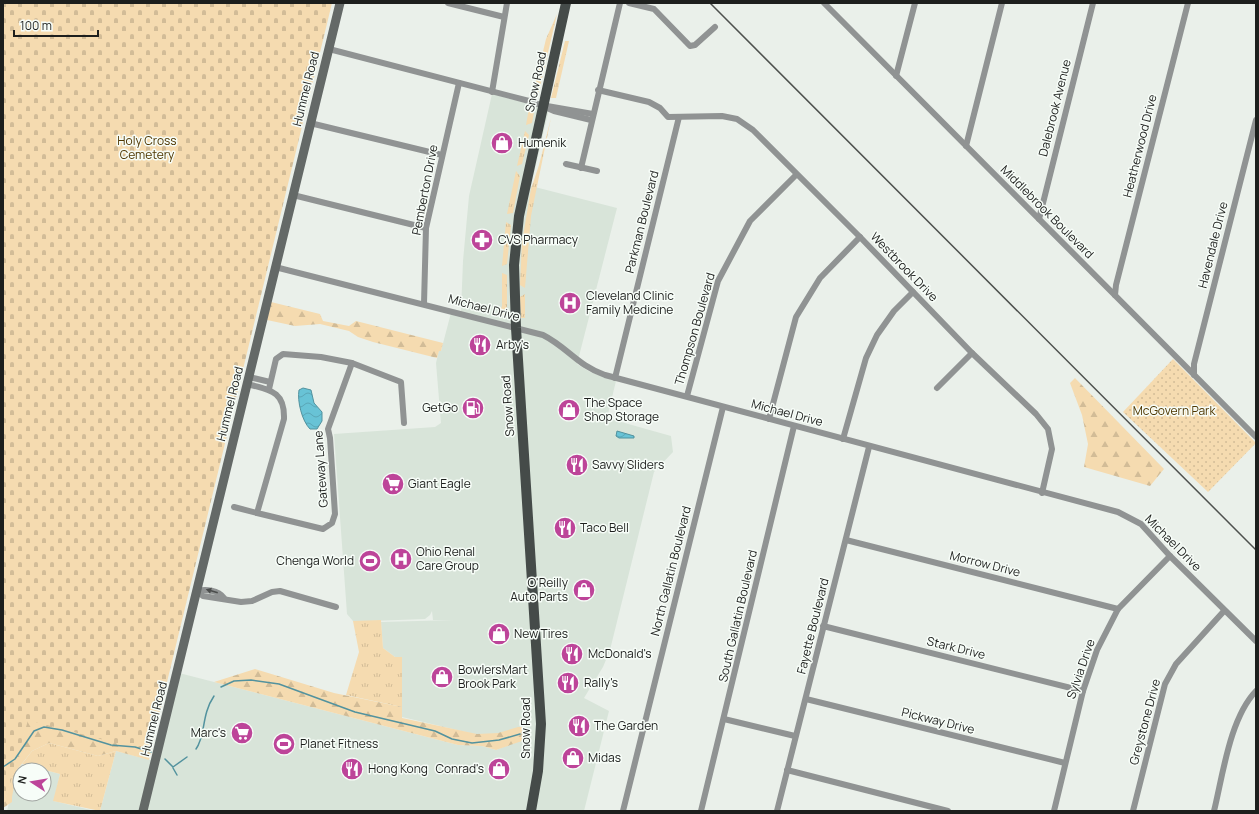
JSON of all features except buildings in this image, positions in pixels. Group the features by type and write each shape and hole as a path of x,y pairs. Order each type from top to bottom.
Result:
{"main road":[{"name":"Snow Road","path":"531,811 538,767 541,724 516,328 514,265 524,187 566,3"}],"street":[{"name":"Hummel Road","path":"144,811 340,3"},
{"path":"448,3 504,17"},
{"path":"492,92 507,3"},
{"path":"581,168 598,90 620,3"},
{"path":"629,3 654,9 690,46 695,45 715,27"},
{"path":"896,76 915,3"},
{"path":"966,146 1002,3"},
{"name":"Dalebrook Avenue","path":"1039,219 1093,3"},
{"name":"Heatherwood Drive","path":"1115,295 1118,277 1188,3"},
{"name":"Middlebrook Boulevard","path":"827,4 896,76 1256,437"},
{"path":"329,49 543,105 554,111 592,117"},
{"name":"Pemberton Drive","path":"424,304 426,228 459,83"},
{"path":"598,90 649,102 660,108 668,117 679,117"},
{"name":"Westbrook Drive","path":"679,117 722,116 737,119 753,130 796,175 860,237 972,353 1036,414 1048,429 1052,449 1042,492"},
{"name":"Parkman Boulevard","path":"615,378 679,117"},
{"name":"Havendale Drive","path":"1194,375 1194,364 1256,120"},
{"path":"310,123 442,155"},
{"path":"566,164 597,171"},
{"name":"Thompson Boulevard","path":"687,396 718,281 750,221 796,175"},
{"path":"293,195 426,228"},
{"path":"769,419 796,317 820,278 860,237"},
{"name":"Michael Drive","path":"275,267 424,304 516,328 551,339 587,368 615,378 687,396 869,447 1118,512 1141,524 1224,611 1256,641"},
{"path":"843,439 866,358 878,335 894,311 913,292"},
{"path":"937,388 972,353"},
{"path":"269,389 276,359 282,354 321,356 352,363 401,382 404,423"},
{"name":"Gateway Lane","path":"234,507 323,529 332,523 335,514 328,428 352,363"},
{"path":"248,381 270,382"},
{"path":"248,381 269,389 280,396 285,409 284,419 257,513"},
{"name":"North Gallatin Boulevard","path":"623,811 723,407"},
{"name":"South Gallatin Boulevard","path":"701,811 794,426"},
{"name":"Fayette Boulevard","path":"777,811 869,447"},
{"name":"Morrow Drive","path":"846,540 1118,609"},
{"name":"Sylvia Drive","path":"1054,811 1083,691 1096,650 1118,609 1170,556"},
{"path":"197,591 204,589 216,592 221,594 224,598 236,602 247,602 280,591 336,607"},
{"name":"Greystone Drive","path":"1133,811 1164,684 1176,664 1224,611"},
{"name":"Stark Drive","path":"823,626 1083,691"},
{"path":"1214,811 1237,719 1248,700 1256,691"},
{"name":"Pickway Drive","path":"806,699 1065,763"},
{"path":"724,720 795,736"},
{"path":"787,770 948,811"}],"shaded area":[{"path":"492,94 549,109 531,186 617,208 577,364 590,372 616,381 607,418 671,436 673,452 654,472 610,650 603,667 584,698 609,711 584,811 147,811 179,673 458,745 482,746 496,750 522,740 523,727 499,734 474,734 402,717 402,658 395,657 383,648 381,622 454,620 433,620 432,611 425,619 371,621 353,621 347,614 334,434 435,427 441,423 436,363 439,350 441,351 452,309 461,311 463,261 469,196"},
{"path":"116,751 154,761 141,811 100,811"},
{"path":"52,772 60,774 54,801 95,811 7,811 12,790 12,802 52,802"}],"green space":[{"name":"Holy Cross Cemetery","path":"3,3 332,3 150,752 28,720 16,762 12,762 12,777 3,809"},
{"path":"557,14 539,91 536,96 533,93 546,39"},
{"path":"565,41 569,41 556,98 551,98"},
{"path":"531,107 534,112 532,123 526,125 529,108"},
{"path":"551,118 531,216 525,288 520,285 522,242 531,189"},
{"path":"525,131 529,135 522,164 517,166"},
{"path":"516,171 520,176 513,213 507,214"},
{"path":"506,222 511,225 507,264 502,266"},
{"path":"502,273 507,275 507,307 504,316 499,314 502,306"},
{"path":"525,294 525,318 521,318 520,297"},
{"path":"271,302 320,314 323,321 349,326 356,321 443,343 441,351 439,351 437,358 373,342 358,337 349,331 320,324 295,326 267,320"},
{"name":"McGovern Park","path":"1173,359 1256,443 1208,492 1123,412"},
{"path":"1075,378 1164,469 1150,486 1084,467 1088,444 1082,415 1070,383"},
{"path":"381,620 383,648 395,657 402,657 402,707 346,695 359,652 353,621"},
{"path":"255,669 334,693 402,707 402,718 477,734 498,733 523,727 522,741 496,750 482,746 458,745 214,682"},
{"path":"29,714 131,738 155,735 149,760 116,751 98,756 49,743 32,751 23,762 16,762"},
{"path":"49,743 98,756 116,751 100,811 53,801 60,774 52,772 52,762 24,762 32,751"},
{"path":"12,775 12,802 3,808"}],"water":[{"path":"303,388 311,390 314,403 322,412 322,421 317,429 310,429 302,416 299,405 299,390"},
{"path":"617,431 634,436 634,438 619,438 616,436"}],"waterway":[{"path":"221,687 234,681 251,680 279,684 355,712 435,731 452,739 472,743 499,740 520,734"},
{"path":"196,749 201,737 207,710 214,696"},
{"path":"3,767 15,759 34,731 44,727 62,730 111,745 135,747 151,752"},
{"path":"165,759 173,767 187,757"},
{"path":"173,768 177,775"}],"railway":[{"path":"710,3 1256,550"}],"place":[{"name":"Humenik","path":"502,143"},
{"name":"CVS Pharmacy","path":"482,240"},
{"name":"Cleveland Clinic Family Medicine","path":"570,303"},
{"name":"Arby's","path":"480,345"},
{"name":"GetGo","path":"473,408"},
{"name":"The Space Shop Storage","path":"569,410"},
{"name":"Savvy Sliders","path":"577,465"},
{"name":"Giant Eagle","path":"393,484"},
{"name":"Taco Bell","path":"565,528"},
{"name":"Ohio Renal Care Group","path":"401,559"},
{"name":"Chenga World","path":"370,561"},
{"name":"O'Reilly Auto Parts","path":"584,590"},
{"name":"New Tires","path":"499,634"},
{"name":"McDonald's","path":"572,654"},
{"name":"BowlersMart Brook Park","path":"442,677"},
{"name":"Rally's","path":"568,683"},
{"name":"The Garden","path":"579,726"},
{"name":"Marc's","path":"242,733"},
{"name":"Planet Fitness","path":"284,744"},
{"name":"Midas","path":"573,758"},
{"name":"Hong Kong","path":"352,769"},
{"name":"Conrad's","path":"499,769"}]}
